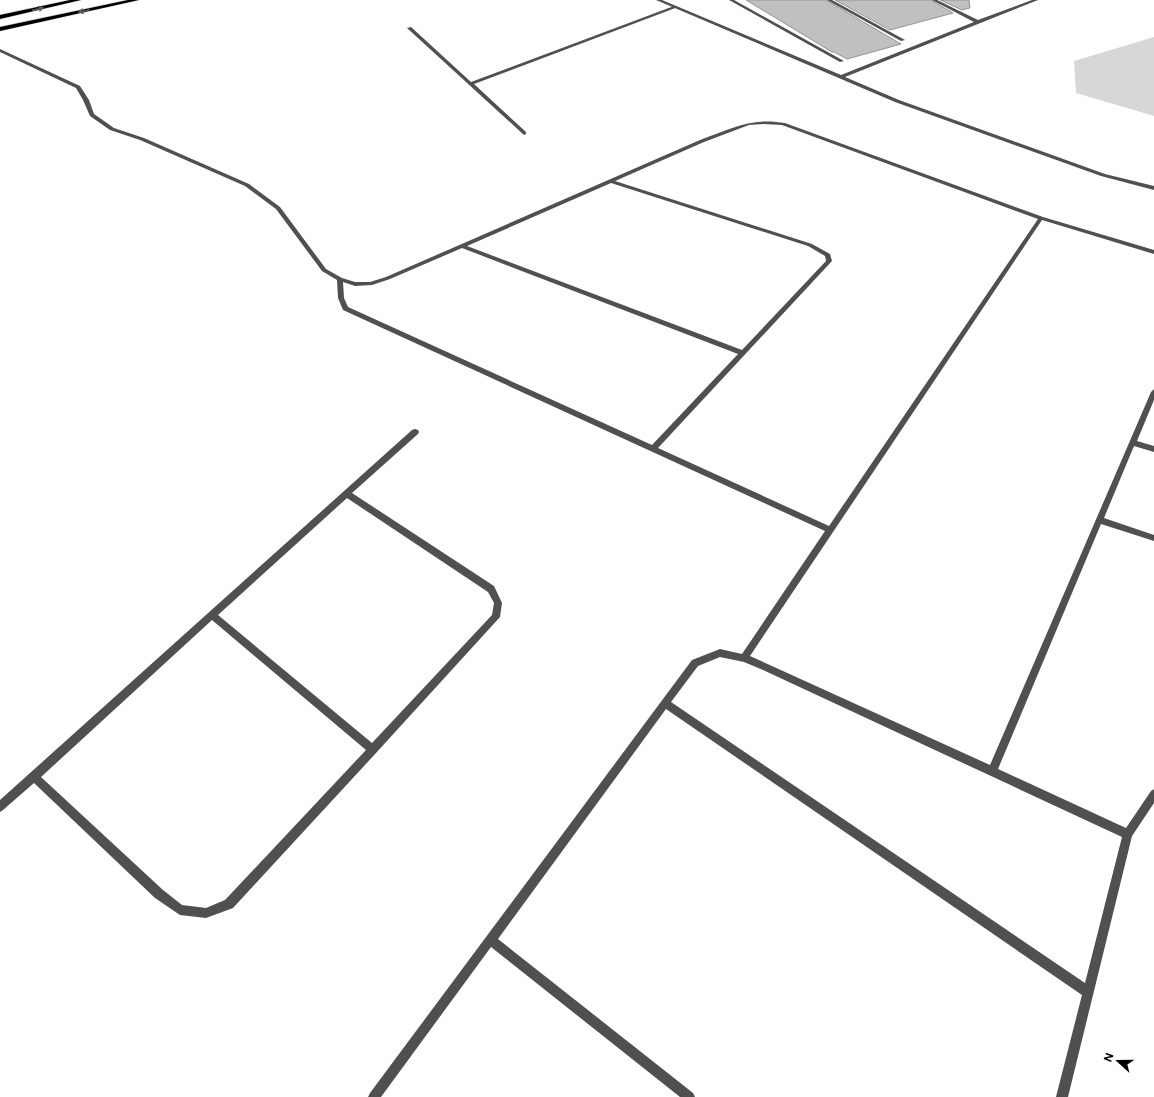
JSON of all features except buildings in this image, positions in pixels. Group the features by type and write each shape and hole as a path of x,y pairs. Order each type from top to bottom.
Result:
{"highway":[{"path":"0,18 78,0"},
{"path":"0,29 136,0"}],"street":[{"path":"658,0 897,101 1103,175 1154,188"},
{"path":"731,0 842,61"},
{"path":"829,0 903,40"},
{"path":"934,0 978,22"},
{"path":"841,77 1033,0"},
{"path":"470,84 676,7"},
{"path":"408,28 524,133"},
{"path":"0,50 78,87 86,100 92,116 112,130 142,138 248,186 278,208 324,270 340,279 355,284 370,284 388,278 702,141 748,124 764,122 783,124 1041,218 1154,252"},
{"path":"610,181 810,245 828,255 829,261 653,449"},
{"path":"744,658 1041,218"},
{"path":"462,246 743,353"},
{"path":"340,279 341,298 346,308 830,530"},
{"path":"992,771 1154,392"},
{"path":"0,807 415,432"},
{"path":"1132,443 1154,449"},
{"path":"33,776 159,894 180,910 206,913 229,904 496,617 498,603 491,589 346,493"},
{"path":"1099,520 1154,538"},
{"path":"212,615 373,750"},
{"path":"374,1097 695,663 720,653 744,658 1128,834"},
{"path":"665,703 1088,992"},
{"path":"1062,1097 1128,834 1154,794"},
{"path":"491,940 689,1097"}],"shaded area":[{"path":"1154,37 1154,116 1076,93 1074,61"}]}
